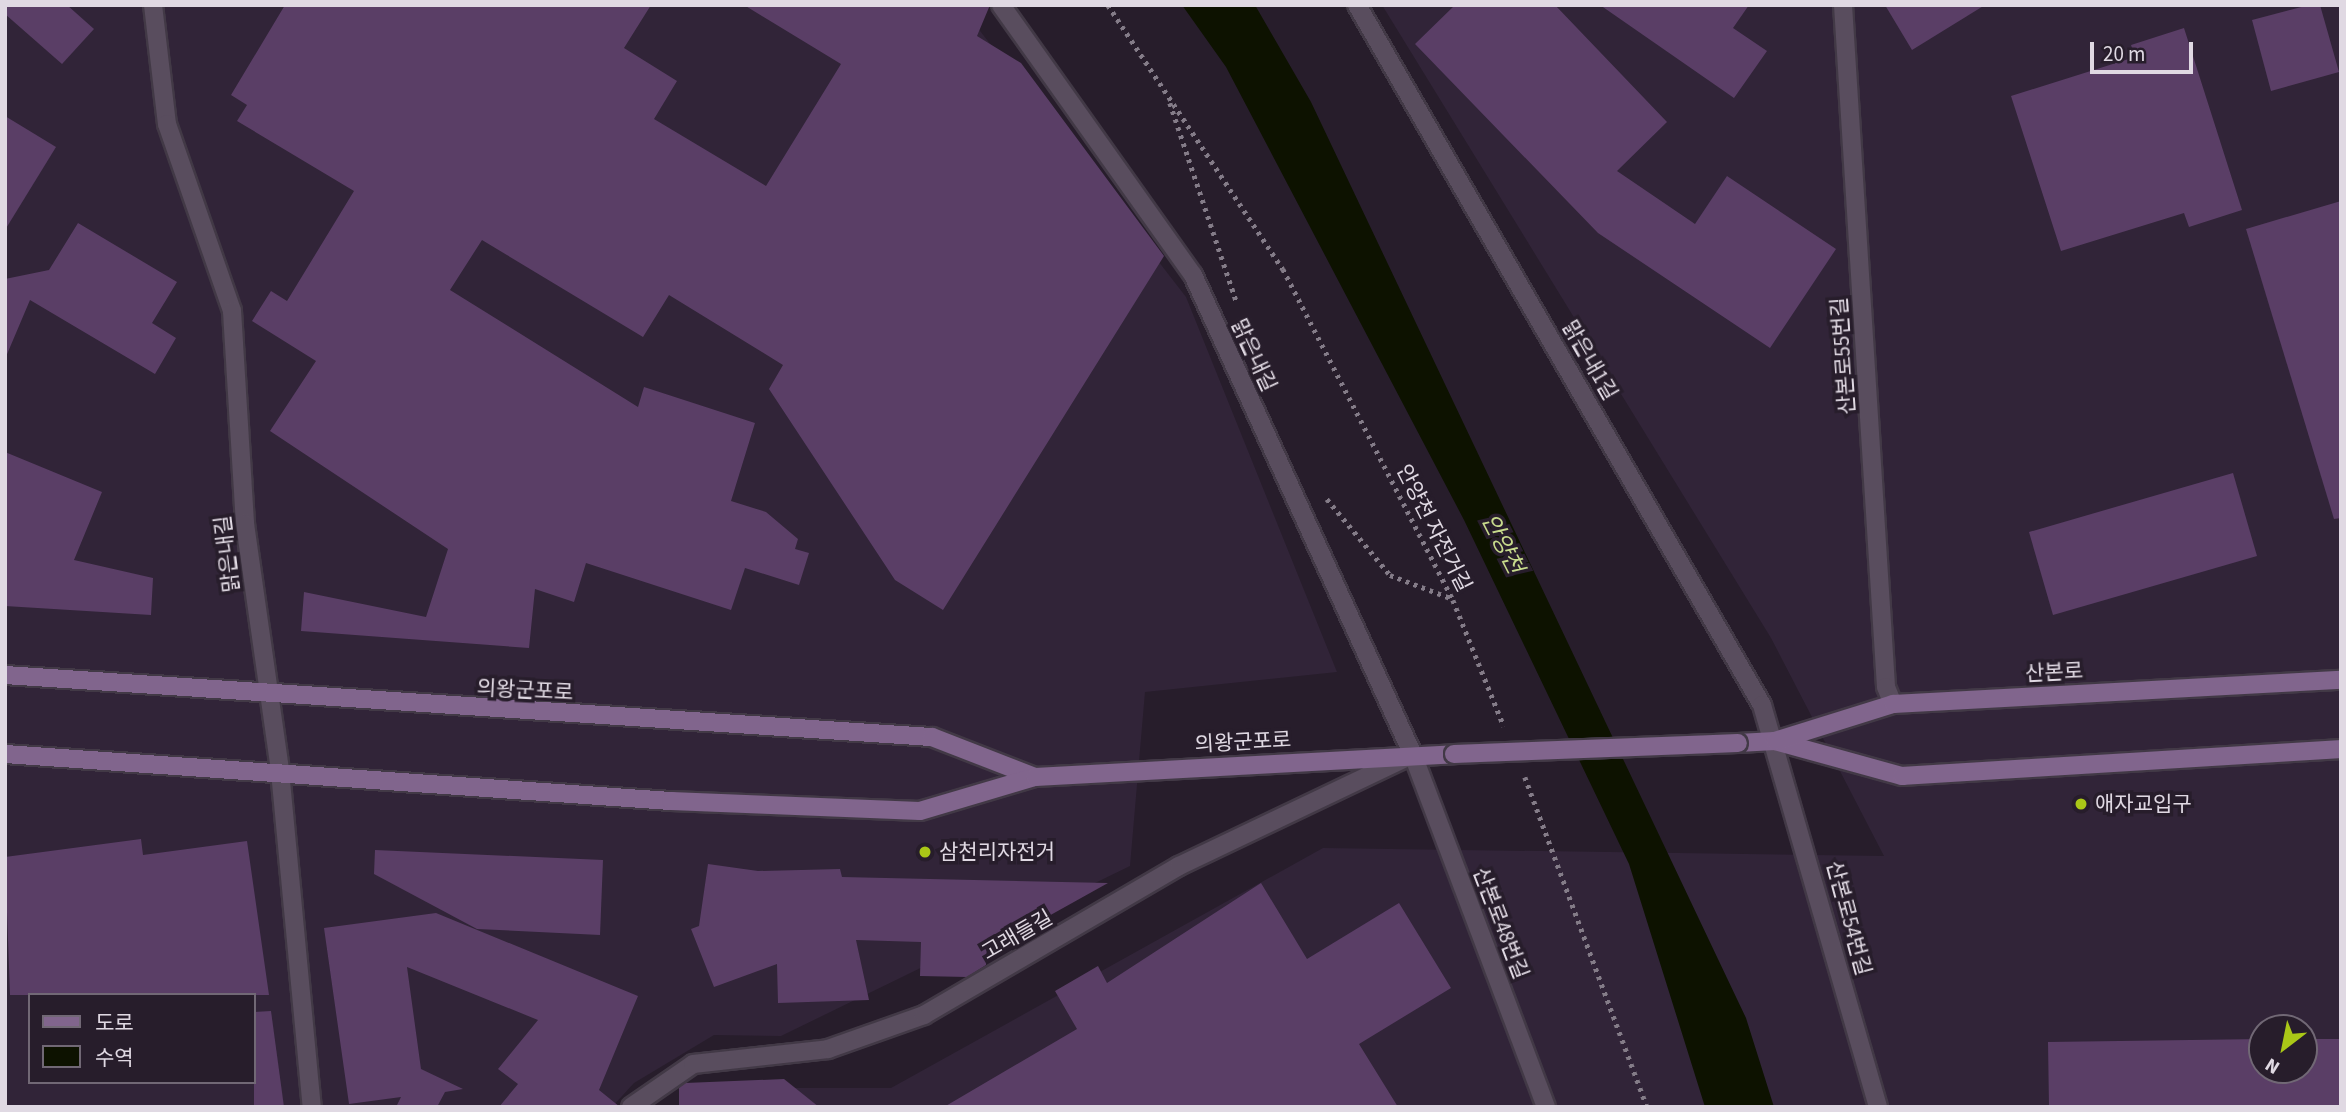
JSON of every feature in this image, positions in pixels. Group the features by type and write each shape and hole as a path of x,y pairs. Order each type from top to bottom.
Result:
{"street":[{"name":"맑은내길","path":"153,5 167,124 232,311 245,523 280,771 312,1107"},
{"name":"맑은내길","path":"1002,5 1193,275 1413,755"},
{"name":"맑은내1길","path":"1357,5 1762,705 1775,741"},
{"name":"산본로55번길","path":"1843,5 1886,687 1893,704"},
{"name":"의왕군포로","path":"5,675 932,737 1035,777"},
{"name":"산본로","path":"1738,743 1775,741 1893,704 2341,680"},
{"name":"산본로","path":"1775,741 1902,776 2341,749"},
{"name":"산본로54번길","path":"1775,741 1878,1107"},
{"name":"의왕군포로","path":"5,754 280,771 671,801 919,811 1035,777 1413,755 1738,743"},
{"name":"고래들길","path":"631,1107 693,1064 828,1049 924,1015 1180,866 1413,755"},
{"name":"산본로48번길","path":"1413,755 1546,1107"}],"path":[{"name":"안양천 자전거길","path":"1108,5 1283,269 1453,600 1506,730"},
{"path":"1168,96 1232,275 1239,316"},
{"path":"1323,493 1390,575 1453,600"},
{"path":"1521,768 1647,1107"}],"shaded area":[{"path":"5,5 960,5 1186,297 1337,672 1145,692 1130,866 781,1036 714,1035 634,1083 612,1107 5,1107"},
{"path":"1382,5 2341,5 2341,1107 692,1107 712,1088 891,1088 1323,848 1884,856 1771,638"}],"water":[{"name":"안양천","path":"1182,5 1255,5 1311,102 1746,1018 1774,1107 1705,1107 1629,864 1464,520 1226,67"}],"building":[{"path":"5,5 67,5 94,29 62,64 5,14"},
{"path":"285,5 651,5 624,48 677,81 654,119 766,186 841,64 744,5 990,5 977,36 1021,63 1164,256 943,610 895,580 769,389 783,365 669,295 643,337 482,240 450,290 638,407 644,387 755,423 731,501 766,512 798,539 795,549 809,553 799,585 745,568 731,610 586,563 574,602 535,589 529,648 301,631 304,592 426,617 448,549 270,431 316,361 252,321 271,291 287,301 354,191 237,121 247,105 231,95"},
{"path":"1455,5 1555,5 1667,122 1617,171 1695,224 1727,176 1836,249 1770,348 1598,233 1415,44"},
{"path":"1600,5 1749,5 1733,28 1767,51 1734,98"},
{"path":"1885,5 1985,5 1912,50"},
{"path":"2309,5 2320,5 2339,72 2271,91 2252,20"},
{"path":"2184,28 2242,210 2189,227 2184,213 2061,251 2011,96 2135,57 2131,45"},
{"path":"5,116 56,147 5,230"},
{"path":"2341,201 2341,518 2334,519 2246,229"},
{"path":"78,223 177,282 152,323 176,338 155,374 30,300 5,359 5,279 49,270"},
{"path":"5,452 102,492 74,560 153,578 151,615 5,606"},
{"path":"2233,473 2257,556 2053,615 2029,532"},
{"path":"141,839 143,855 247,841 269,995 10,995 5,857"},
{"path":"375,850 603,860 600,935 477,929 374,874"},
{"path":"708,864 758,871 840,869 842,877 1108,883 1038,922 1018,924 1018,944 987,944 986,965 967,977 920,976 921,942 856,940 869,1000 778,1003 777,964 714,987 691,929 699,926"},
{"path":"1261,883 1307,959 1399,903 1451,988 1359,1044 1398,1107 944,1107 1077,1029 1055,991 1098,966 1107,983"},
{"path":"436,913 638,996 599,1090 620,1107 499,1107 518,1084 498,1069 538,1020 407,967 421,1069 463,1089 445,1092 437,1107 396,1107 401,1097 349,1104 324,928"},
{"path":"271,1011 284,1107 254,1107 256,1012"},
{"path":"2248,1039 2248,1084 2318,1084 2318,1039 2341,1039 2341,1107 2049,1107 2048,1042"},
{"path":"784,1079 819,1107 679,1107 679,1088 685,1083"}],"place":[{"name":"애자교입구","path":"2081,804"},
{"name":"삼천리자전거","path":"925,852"}]}
